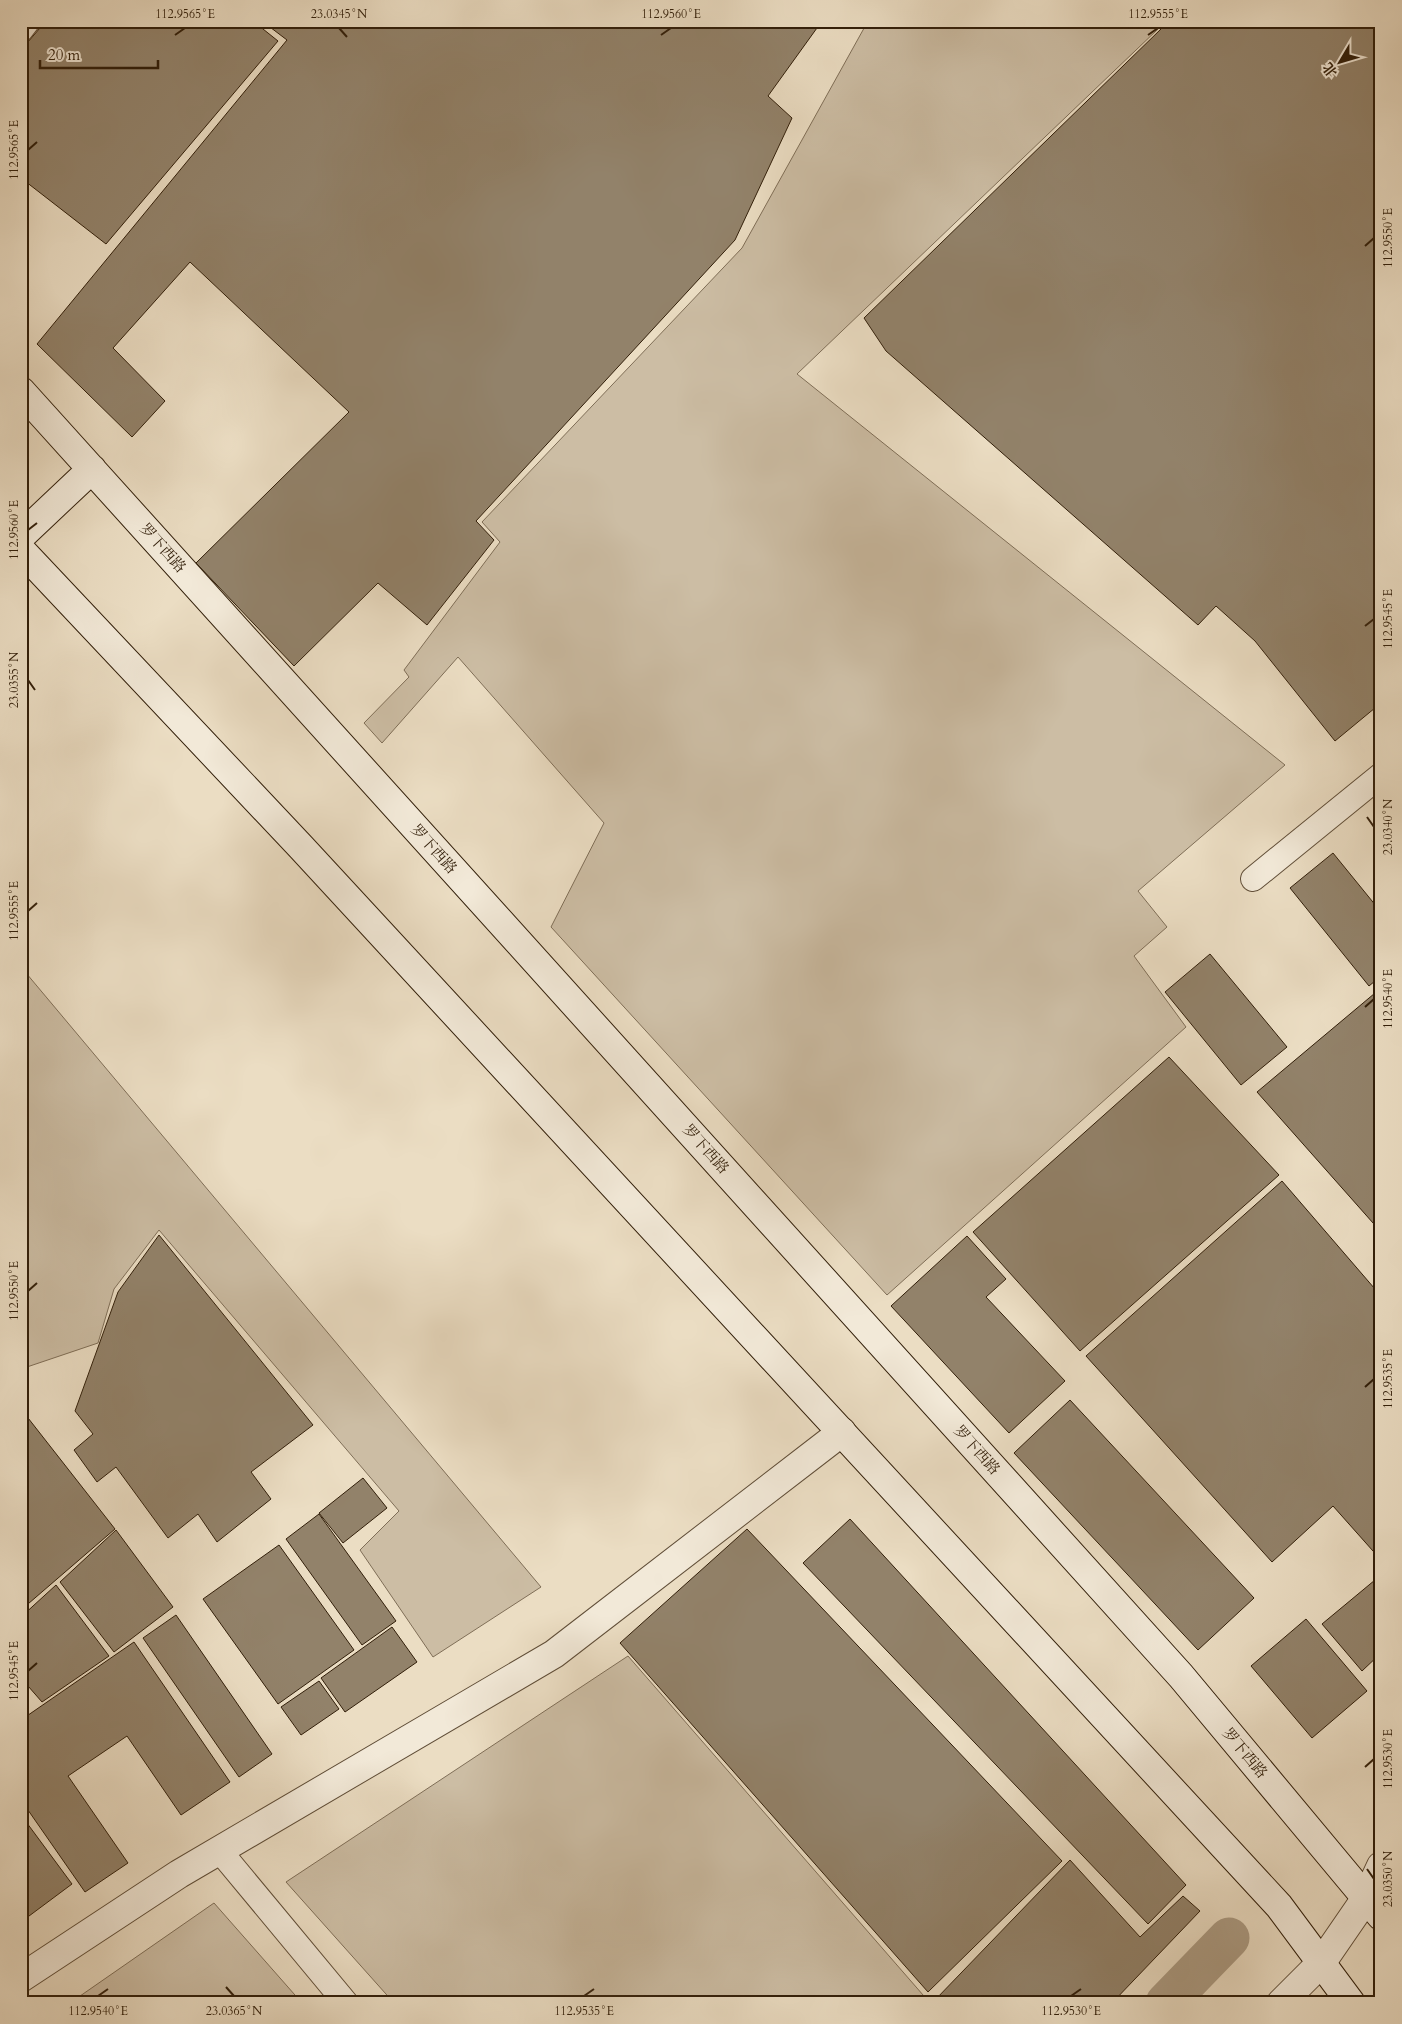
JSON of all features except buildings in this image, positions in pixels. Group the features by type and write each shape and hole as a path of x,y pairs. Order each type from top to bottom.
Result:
{"main road":[{"name":"罗下西路","path":"21,391 1181,1676 1373,1907"},
{"path":"21,536 92,469"},
{"path":"21,550 308,855 1279,1906 1351,2003"},
{"path":"21,1978 179,1874 554,1654 842,1432"},
{"path":"1280,2003 1322,1962 1373,1907 1381,1866"}],"lane":[{"path":"21,30 28,21"},
{"path":"1253,880 1381,775"},
{"path":"219,1850 346,2003"}],"shaded area":[{"path":"868,21 1151,21 1158,29 797,374 1285,765 1138,891 1167,927 1134,956 1186,1027 887,1295 551,927 604,823 458,657 382,743 364,723 409,677 404,670 500,542 482,522 742,248"},
{"path":"21,967 541,1587 433,1657 360,1550 399,1511 159,1230 114,1289 98,1343 21,1369"},
{"path":"628,1656 930,2003 394,2003 286,1882"},
{"path":"214,1903 302,2003 70,2003"}],"waterway":[{"path":"1166,2003 1229,1938"}]}
